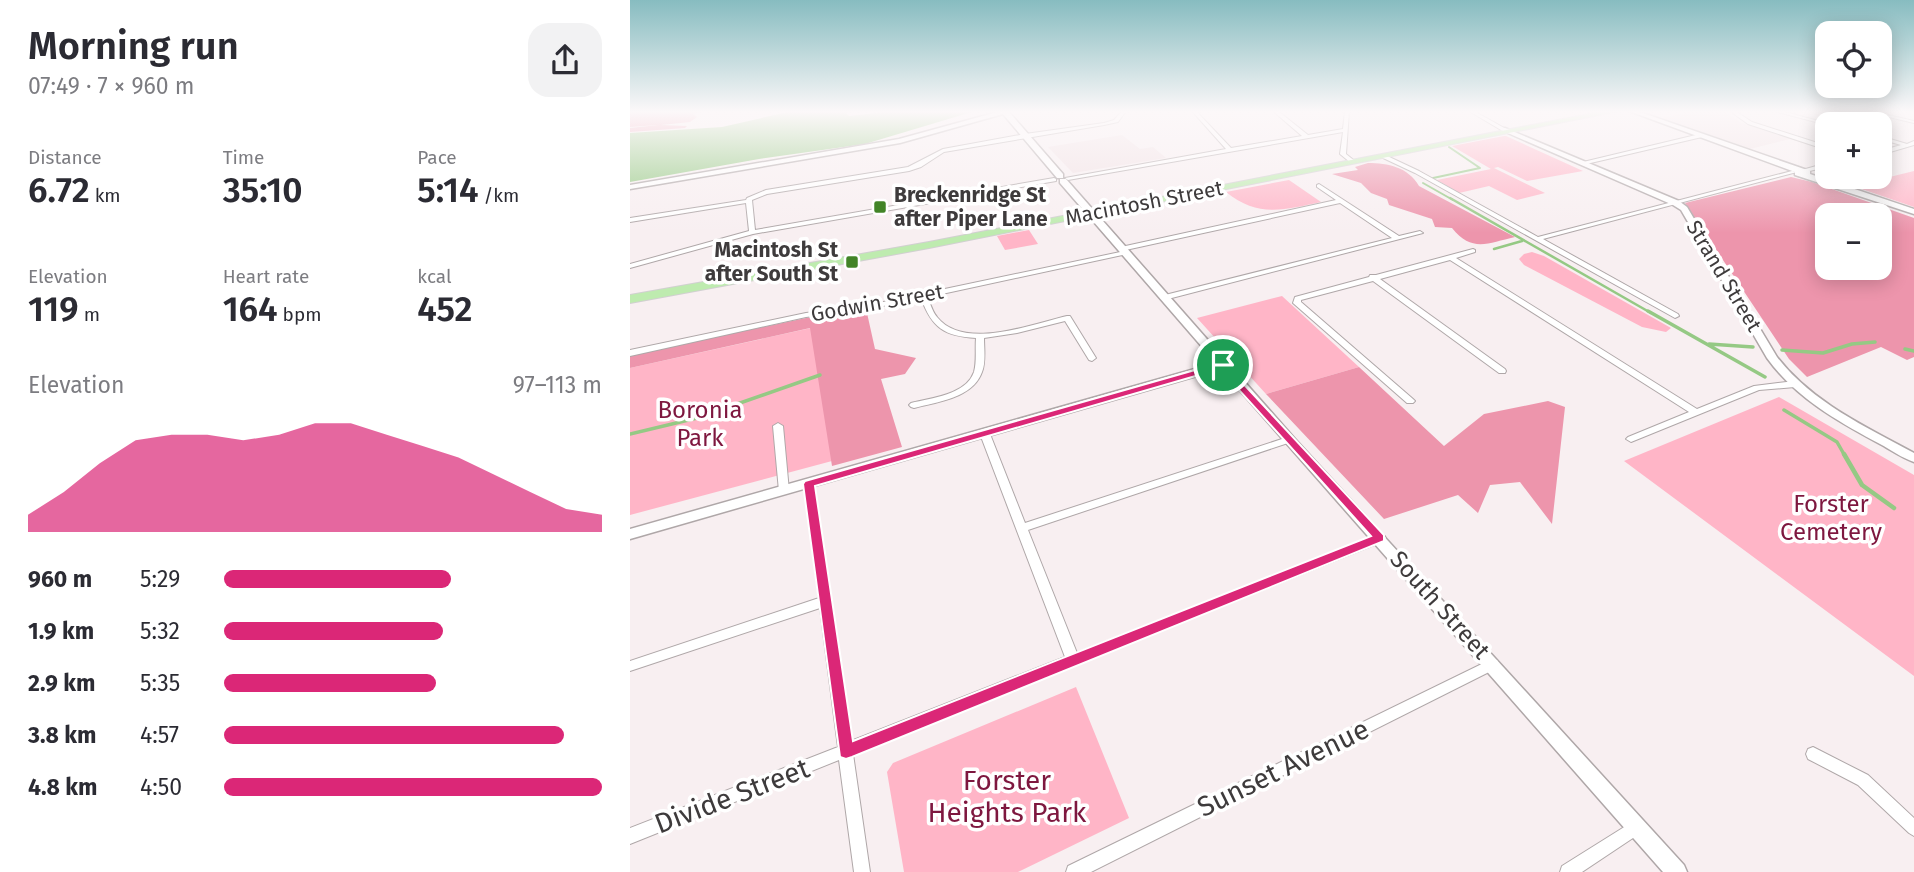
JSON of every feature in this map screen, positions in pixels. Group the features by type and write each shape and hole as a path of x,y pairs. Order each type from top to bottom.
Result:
{"main road":[{"name":"Macintosh Street","path":"630,296 1088,212 1394,152"},
{"name":"Macintosh Street","path":"1351,160 1402,152"}],"street":[{"path":"630,187 838,152"},
{"path":"630,220 749,200 766,192 917,167 939,152"},
{"name":"South Street","path":"1038,152 1288,440 1380,538 1677,872"},
{"path":"630,266 752,232 1220,152"},
{"path":"1343,152 1343,155 1351,160"},
{"name":"Strand Street","path":"1555,152 1676,202 1684,209 1772,358 1795,384 1847,420 1914,458"},
{"path":"1582,163 1631,152"},
{"path":"1742,152 1914,212"},
{"path":"1382,156 1407,167 1675,316"},
{"path":"1805,172 1815,169"},
{"path":"1536,239 1793,171"},
{"path":"1319,186 1397,238"},
{"path":"749,200 752,232"},
{"name":"Godwin Street","path":"630,353 806,316 869,307 1340,201"},
{"path":"1164,298 1420,233"},
{"path":"1410,401 1297,303 1298,299 1474,251"},
{"path":"1452,258 1695,412"},
{"path":"1373,277 1502,371"},
{"path":"923,295 933,320 945,328 980,337 1067,318 1092,358"},
{"path":"914,405 947,396 969,386 978,372 980,337"},
{"path":"630,534 1223,365"},
{"path":"1631,439 1757,388 1795,384"},
{"path":"778,426 784,491"},
{"path":"985,434 1073,660"},
{"path":"1022,528 1288,440"},
{"path":"809,484 862,872"},
{"name":"Divide Street","path":"630,836 1380,538"},
{"path":"630,666 825,601"},
{"name":"Sunset Avenue","path":"1074,872 1492,664"},
{"path":"1813,754 1863,780 1914,828"},
{"path":"1568,872 1637,827"}],"shaded area":[{"path":"630,152 811,152 759,159 630,182"},
{"path":"1053,152 1159,152 1166,158 1073,173"},
{"path":"1368,163 1390,165 1403,170 1419,186 1515,237 1481,244 1466,241 1452,228 1435,227 1432,219 1389,205 1387,199 1371,193 1361,183 1332,174 1358,170 1355,167"},
{"path":"1791,177 1815,183 1815,189 1832,189 1872,203 1815,203 1815,280 1892,280 1892,210 1914,218 1914,357 1907,360 1881,347 1807,377 1789,359 1685,203"},
{"path":"867,313 875,349 916,358 905,374 881,379 902,447 832,466 810,328 630,368 630,355 806,318"},
{"path":"1359,367 1444,446 1484,414 1548,401 1565,407 1552,524 1520,482 1490,485 1478,513 1458,495 1384,519 1266,394"}],"green space":[{"path":"1462,152 1541,152 1583,171 1527,181 1498,167 1494,168 1545,193 1517,200 1489,186 1459,193 1437,180 1491,169"},
{"path":"1914,171 1914,207 1862,189 1892,189 1892,176"},
{"path":"1289,180 1321,202 1283,209 1260,209 1249,206 1226,192"},
{"path":"1029,230 1038,244 1005,250 997,236"},
{"path":"1532,252 1544,256 1671,328 1666,332 1642,327 1524,265 1519,259"},
{"path":"1282,296 1359,367 1266,394 1197,318"},
{"name":"Boronia Park","path":"811,328 832,461 630,515 630,368"},
{"name":"Forster Cemetery","path":"1779,397 1914,475 1914,676 1624,461"},
{"name":"Forster Heights Park","path":"1076,687 1129,818 1018,872 904,872 887,772 893,763"}],"waterway":[{"path":"1433,178 1480,168 1456,152"},
{"path":"1423,183 1453,200"},
{"path":"1450,198 1651,313"},
{"path":"1494,249 1522,241"},
{"path":"1648,311 1765,377"},
{"path":"1782,350 1823,353 1852,344 1875,342"},
{"path":"1709,344 1753,347"},
{"path":"1905,349 1914,351"},
{"path":"630,434 697,418 820,375"},
{"path":"1784,410 1837,442 1845,456"},
{"path":"1844,454 1862,485 1894,508"}],"place":[{"name":"Breckenridge St after Piper Lane","path":"880,207"},
{"name":"Macintosh St after South St","path":"852,262"}],"route":[{"path":"1223,365 1288,440 1380,538 846,751 809,484 1223,365"}]}
